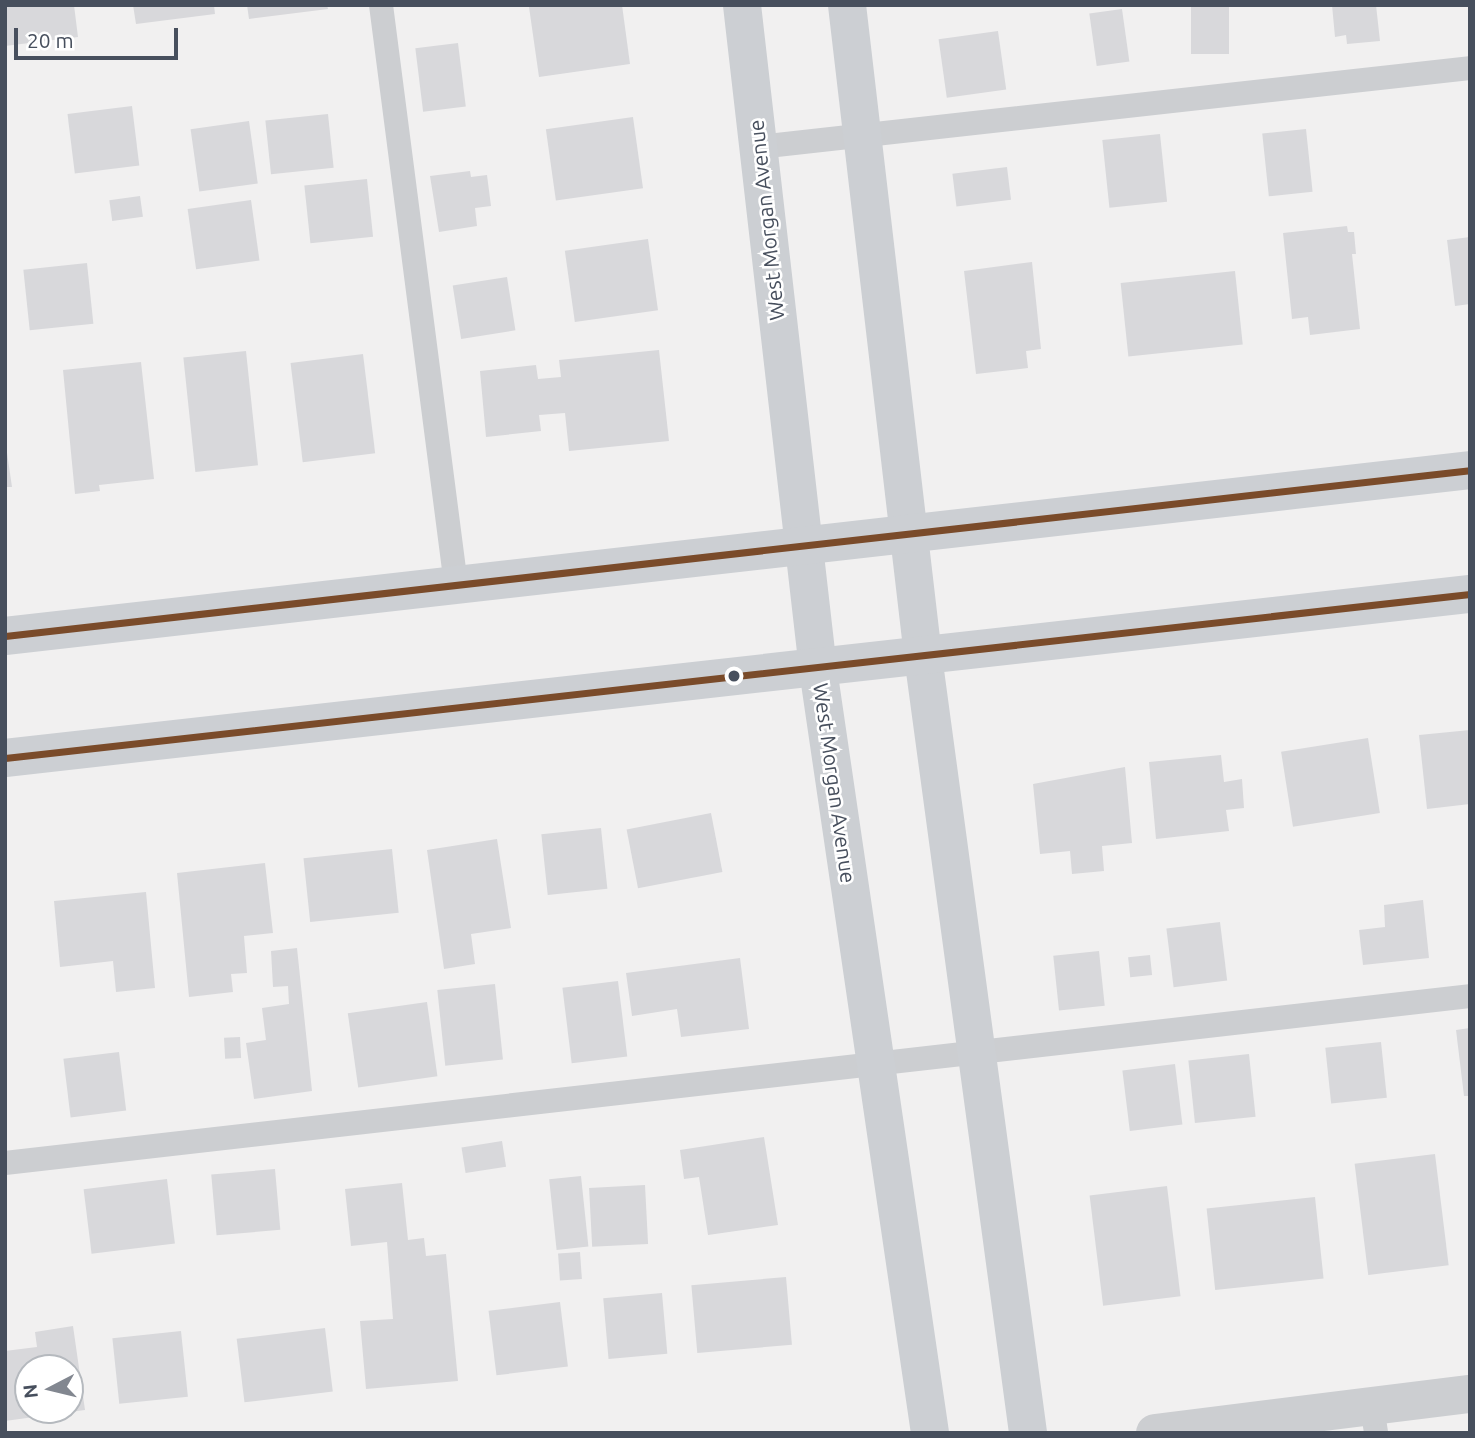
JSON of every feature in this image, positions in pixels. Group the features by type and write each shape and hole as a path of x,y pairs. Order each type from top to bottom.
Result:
{"main road":[{"name":"West Morgan Avenue","path":"742,5 818,669 930,1433"},
{"path":"847,5 923,656 1028,1433"},
{"path":"5,636 908,536 1470,470"},
{"path":"5,758 1470,594"}],"street":[{"path":"1155,1433 1374,1420 1470,1394"}],"lane":[{"path":"381,5 456,585"},
{"path":"758,147 862,139 1470,68"},
{"path":"5,1163 1470,996"}],"building":[{"path":"5,5 74,5 78,37 5,46"},
{"path":"133,5 214,5 215,14 136,24"},
{"path":"247,5 327,5 328,9 249,19"},
{"path":"622,5 630,64 539,77 529,7"},
{"path":"1191,5 1229,5 1229,54 1191,54"},
{"path":"1332,5 1376,5 1380,41 1347,44 1346,35 1335,37"},
{"path":"1122,9 1129,61 1097,66 1089,14"},
{"path":"998,31 1006,89 947,98 939,39"},
{"path":"458,43 466,107 423,112 415,48"},
{"path":"132,106 139,166 75,173 67,114"},
{"path":"328,114 334,168 271,174 265,121"},
{"path":"633,117 643,188 556,201 546,129"},
{"path":"249,121 258,183 199,192 191,129"},
{"path":"1306,129 1313,192 1269,196 1262,134"},
{"path":"1160,134 1167,202 1109,208 1102,140"},
{"path":"1007,167 1011,200 956,206 952,174"},
{"path":"470,171 471,177 487,175 491,206 475,208 477,226 439,232 430,176"},
{"path":"367,179 373,237 310,243 304,186"},
{"path":"140,196 143,217 112,221 109,200"},
{"path":"251,200 259,260 196,269 188,209"},
{"path":"1347,226 1348,232 1354,232 1356,254 1352,254 1360,329 1310,335 1308,317 1292,319 1283,233"},
{"path":"1470,237 1470,304 1455,306 1447,240"},
{"path":"648,239 658,310 575,322 565,251"},
{"path":"1032,262 1041,349 1026,351 1028,368 976,374 964,271"},
{"path":"87,263 93,324 30,330 23,270"},
{"path":"1235,271 1243,345 1128,357 1121,283"},
{"path":"507,277 515,330 461,339 453,286"},
{"path":"659,350 669,441 569,451 565,413 539,415 541,431 486,437 480,371 536,365 538,379 561,377 559,360"},
{"path":"246,351 258,465 195,472 183,358"},
{"path":"363,354 375,453 303,462 291,363"},
{"path":"141,362 154,479 99,485 100,491 75,494 63,370"},
{"path":"5,439 12,487 5,487"},
{"path":"1470,730 1470,804 1427,809 1419,735"},
{"path":"1368,738 1380,813 1293,827 1281,752"},
{"path":"1221,755 1224,782 1242,779 1244,808 1226,810 1229,831 1156,839 1149,762"},
{"path":"1125,767 1132,843 1102,846 1104,871 1072,874 1070,851 1040,854 1033,784"},
{"path":"711,813 722,872 638,888 627,829"},
{"path":"601,828 607,889 548,895 541,834"},
{"path":"497,839 511,928 471,934 475,964 444,969 427,850"},
{"path":"392,849 399,913 310,922 303,858"},
{"path":"265,863 273,933 244,936 247,973 231,974 233,992 189,997 177,873"},
{"path":"146,892 155,988 116,992 113,961 60,967 54,901"},
{"path":"1423,900 1429,958 1363,965 1359,930 1385,927 1384,905"},
{"path":"1220,922 1227,981 1174,987 1166,929"},
{"path":"297,948 312,1091 254,1099 246,1043 266,1040 262,1008 289,1004 288,986 273,987 271,951"},
{"path":"1099,951 1105,1006 1059,1011 1053,956"},
{"path":"1150,955 1152,975 1130,977 1128,957"},
{"path":"740,958 749,1029 681,1037 677,1009 632,1016 626,973"},
{"path":"618,981 627,1056 572,1063 562,988"},
{"path":"495,984 503,1060 445,1066 437,990"},
{"path":"427,1002 437,1076 358,1087 348,1013"},
{"path":"1470,1028 1470,1096 1464,1096 1456,1030"},
{"path":"240,1037 241,1058 225,1059 224,1038"},
{"path":"1381,1042 1387,1098 1331,1104 1325,1048"},
{"path":"119,1052 126,1111 71,1117 63,1059"},
{"path":"1249,1054 1256,1117 1195,1123 1188,1060"},
{"path":"1175,1064 1182,1125 1130,1131 1122,1070"},
{"path":"764,1137 778,1225 708,1235 699,1177 684,1179 680,1150"},
{"path":"502,1141 506,1167 466,1173 462,1147"},
{"path":"1435,1154 1449,1265 1368,1275 1355,1164"},
{"path":"275,1169 280,1230 217,1235 211,1175"},
{"path":"581,1176 588,1247 557,1250 549,1179"},
{"path":"167,1179 175,1244 92,1254 84,1189"},
{"path":"402,1183 408,1240 424,1238 426,1256 446,1254 458,1381 366,1389 360,1321 393,1319 387,1242 351,1246 345,1189"},
{"path":"645,1185 648,1244 592,1247 589,1188"},
{"path":"1167,1186 1181,1296 1103,1306 1090,1196"},
{"path":"1315,1197 1324,1279 1215,1290 1207,1208"},
{"path":"580,1252 582,1279 560,1280 558,1254"},
{"path":"786,1277 792,1345 697,1353 691,1285"},
{"path":"662,1293 667,1354 609,1359 603,1298"},
{"path":"560,1302 568,1367 496,1375 489,1311"},
{"path":"73,1326 77,1354 14,1354 14,1420 5,1421 5,1351 37,1347 35,1332"},
{"path":"325,1328 333,1392 244,1402 237,1339"},
{"path":"181,1331 188,1397 119,1404 112,1338"}],"transit line":[{"path":"5,636 1470,470"},
{"path":"5,758 1470,594"}]}
